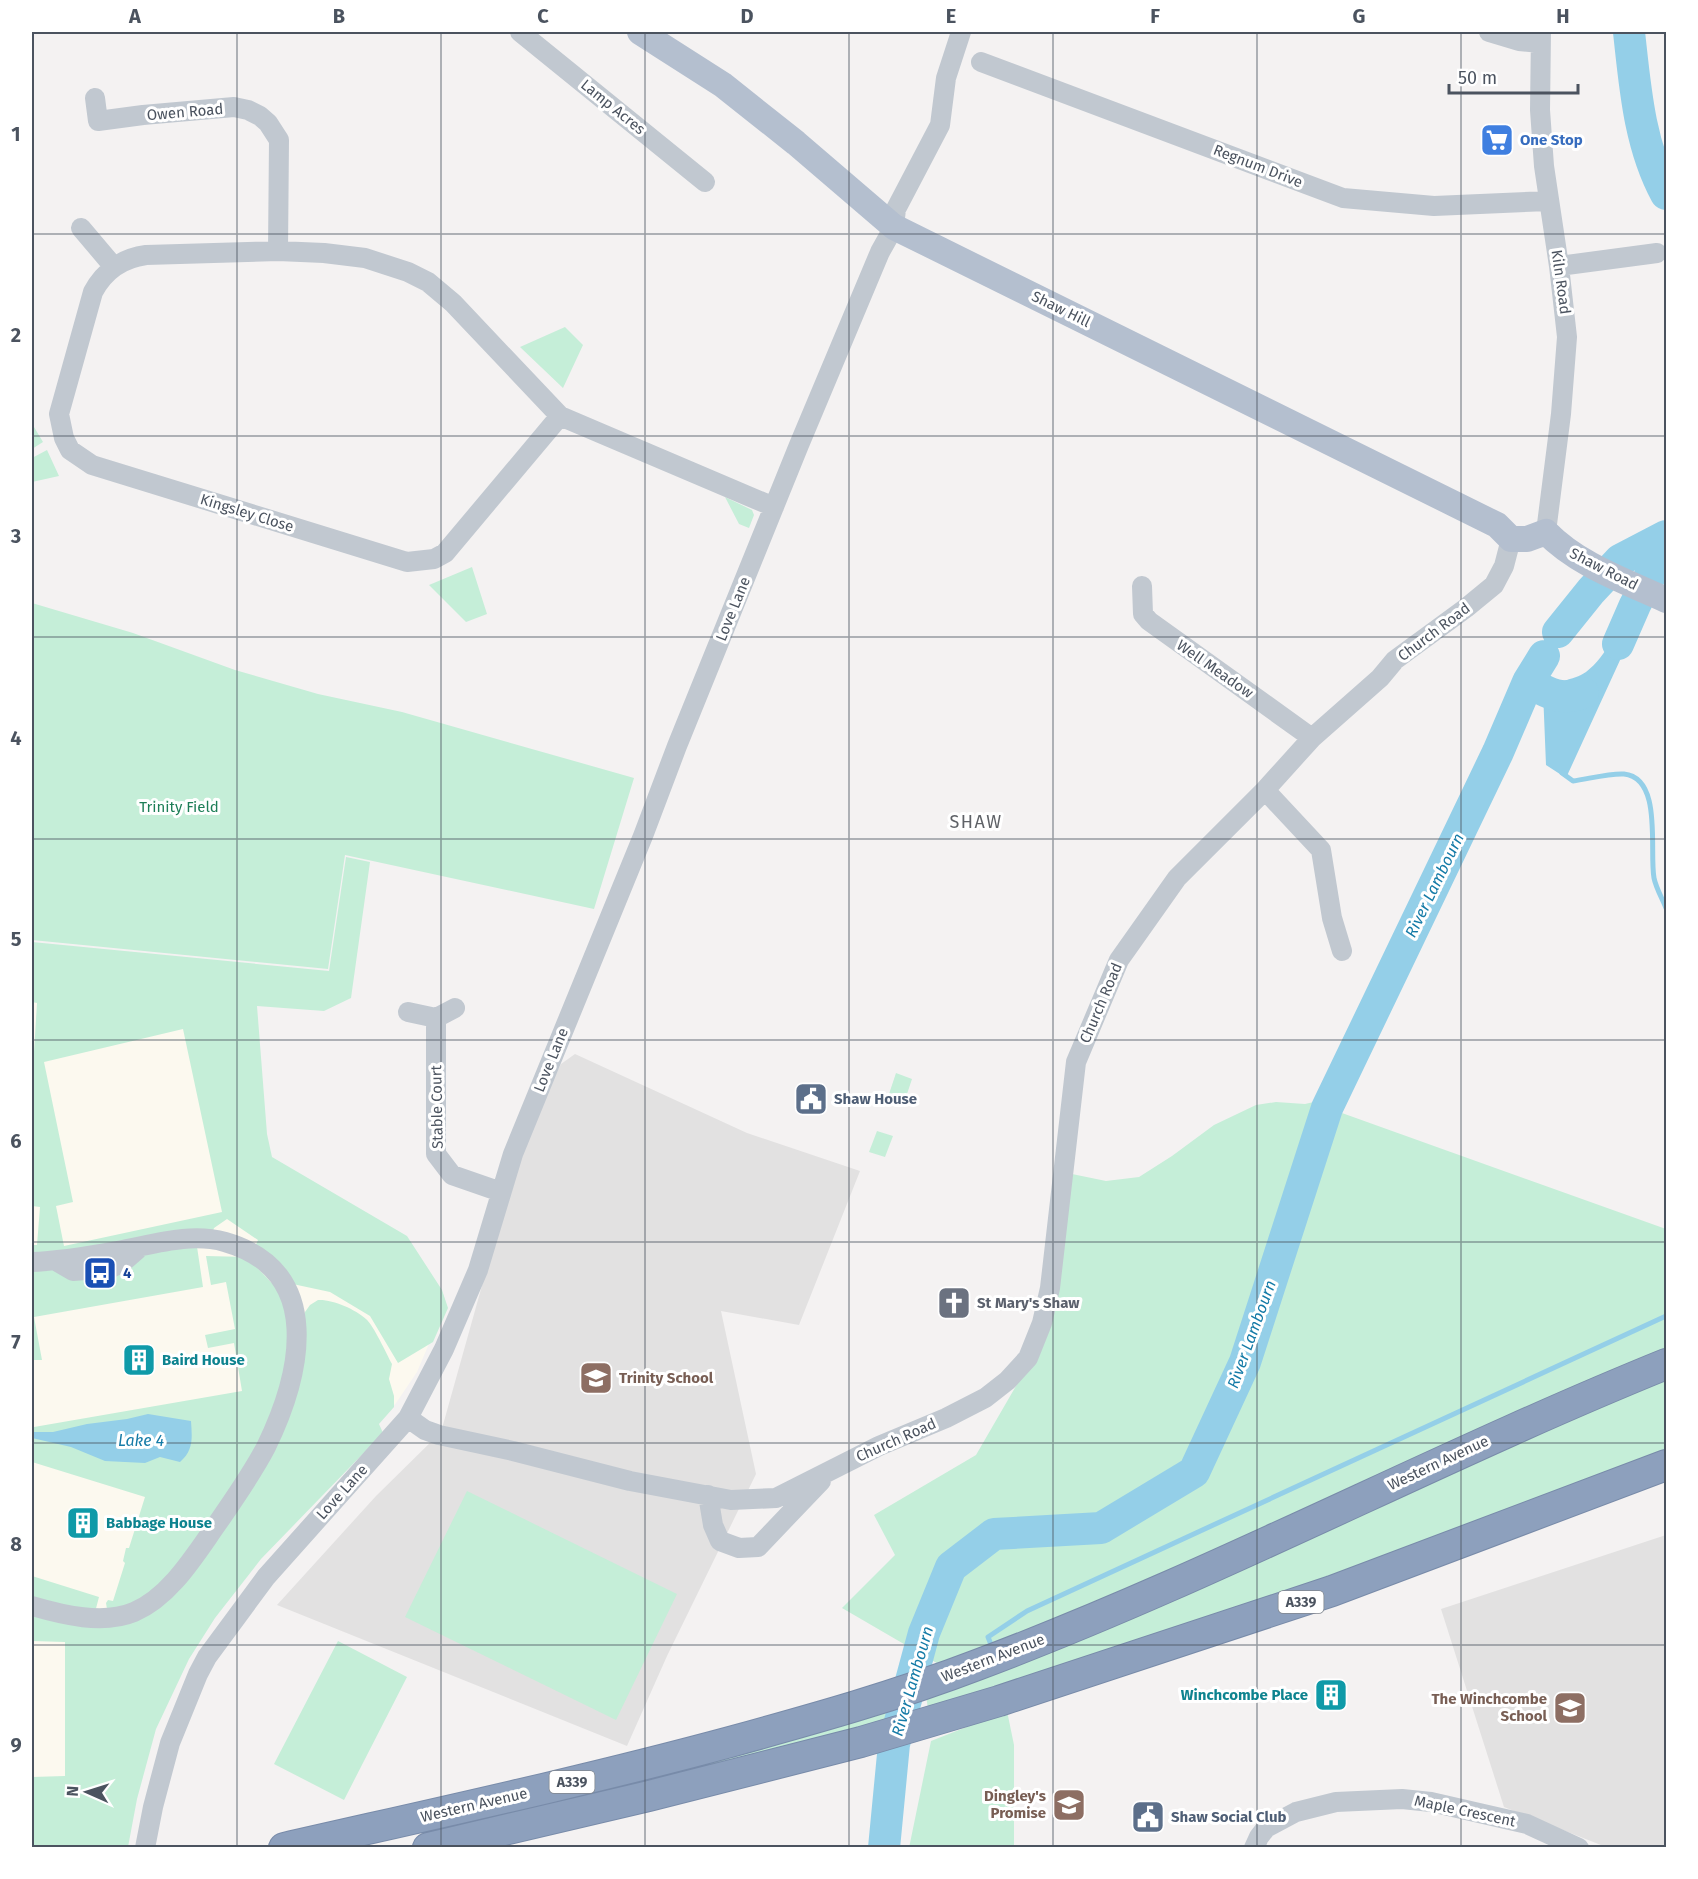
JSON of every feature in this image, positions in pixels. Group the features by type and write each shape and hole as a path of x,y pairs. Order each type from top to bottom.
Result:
{"highway":[{"name":"Western Avenue","path":"285,1848 658,1761 925,1684 979,1665 1139,1600 1488,1440 1666,1364"},
{"name":"Western Avenue","path":"428,1848 649,1796 861,1742 1088,1673 1332,1591 1666,1465"}],"main road":[{"name":"Shaw Hill","path":"640,32 723,85 796,143 894,227 1497,525 1511,540"},
{"path":"1511,540 1546,532"},
{"name":"Shaw Road","path":"1546,532 1561,548 1591,565 1666,599"}],"street":[{"name":"Lamp Acres","path":"520,32 705,182"},
{"name":"Love Lane","path":"145,1848 170,1743 207,1657 266,1577 408,1418 444,1349 478,1270 513,1154 643,836 677,746 880,252 894,227 896,209 940,125 944,105 943,92 961,32"},
{"path":"1489,32 1519,41 1540,37"},
{"name":"Kiln Road","path":"1540,37 1540,110 1548,201 1559,266 1567,336 1561,414 1546,532"},
{"name":"Regnum Drive","path":"981,62 1343,198 1434,206 1548,201"},
{"name":"Owen Road","path":"96,98 98,121 234,108 248,110 260,116 268,123 279,140 278,251"},
{"path":"81,228 114,267"},
{"name":"Kingsley Close","path":"560,416 445,553 434,559 407,562 92,465 70,450 64,438 60,414 93,292 100,281 126,259 146,255 278,251 364,258 408,272 428,282 453,303 560,416 774,507"},
{"path":"1559,266 1657,253"},
{"name":"Church Road","path":"408,1418 425,1430 439,1435 630,1481 731,1500 776,1498 985,1398 1008,1380 1028,1358 1042,1323 1050,1287 1076,1062 1119,960 1177,878 1265,790 1312,738 1380,678 1395,660 1494,585 1504,566 1511,540"},
{"name":"Well Meadow","path":"1142,586 1143,614 1149,621 1312,738"},
{"path":"1265,790 1322,850 1332,918 1342,951"},
{"path":"408,1012 436,1018 455,1008"},
{"name":"Stable Court","path":"436,1018 436,1154 452,1174 501,1192"},
{"path":"32,1262 56,1261 184,1239 222,1241 252,1252 276,1273 292,1299 298,1327 295,1359 284,1404 265,1448 243,1485 168,1588 144,1607 120,1617 65,1615 32,1606"},
{"name":"Church Road","path":"708,1496 713,1525 720,1541 739,1548 758,1546 832,1470"},
{"name":"Maple Crescent","path":"1254,1848 1266,1828 1296,1812 1336,1802 1402,1799 1431,1802 1527,1824 1579,1848"}],"shaded area":[{"path":"32,985 193,997 268,1161 442,1313 417,1372 396,1403 259,1546 32,1847"},
{"name":"Trinity School","path":"575,1054 747,1133 860,1171 799,1325 721,1311 756,1474 667,1656 627,1746 277,1605 376,1496 441,1432 511,1182 543,1099 561,1064"},
{"name":"The Winchcombe School","path":"1666,1535 1666,1847 1606,1847 1504,1807 1441,1609"}],"green space":[{"path":"565,327 583,345 563,388 520,347"},
{"path":"34,427 43,442 32,449 32,429"},
{"path":"47,450 59,476 32,482 32,458"},
{"path":"725,497 752,510 754,515 749,528 739,524"},
{"path":"472,567 487,614 466,622 429,585"},
{"name":"Trinity Field","path":"32,603 133,633 235,670 318,694 402,712 634,778 594,909 345,855 328,969 32,940"},
{"path":"346,857 370,862 351,998 324,1011 257,1006 267,1134 272,1157 407,1236 442,1290 448,1308 433,1342 398,1363 370,1316 330,1292 288,1283 254,1249 258,1240 227,1219 214,1228 210,1239 32,1262 32,1245 37,1245 40,1207 32,1206 32,1084 37,1003 32,1002 32,942 329,971","holes":["183,1029 222,1212 64,1246 56,1206 73,1202 44,1062"]},
{"path":"896,1073 912,1079 905,1100 889,1094"},
{"path":"1318,1101 1327,1104 1328,1108 1666,1229 1666,1356 1022,1640 940,1665 842,1608 895,1555 874,1515 976,1455 1049,1329 1072,1174 1106,1181 1139,1177 1214,1125 1256,1105 1276,1102 1305,1104"},
{"path":"877,1131 893,1136 885,1157 869,1152"},
{"path":"196,1240 203,1287 34,1317 42,1360 32,1360 32,1264"},
{"path":"206,1256 247,1257 288,1300 287,1380 247,1475 144,1606 107,1609 108,1600 113,1601 125,1563 123,1561 126,1548 129,1548 145,1497 32,1462 32,1412 34,1427 242,1391 234,1343 208,1348 205,1335 235,1329 226,1282 211,1285"},
{"path":"318,1300 343,1305 366,1319 392,1364 389,1379 394,1396 394,1407 379,1424 383,1433 261,1559 215,1618 189,1659 156,1729 137,1799 128,1847 32,1847 32,1777 65,1776 65,1642 32,1641 32,1607 143,1610 252,1479 305,1312"},
{"path":"1666,1373 1666,1452 1420,1549 928,1709 926,1695"},
{"path":"467,1491 677,1594 616,1720 405,1617"},
{"path":"32,1576 99,1597 94,1616 32,1605"},
{"path":"338,1641 407,1677 344,1800 274,1764"},
{"path":"886,1707 891,1723 723,1766 701,1766 727,1754"},
{"path":"1007,1711 1014,1745 1014,1847 909,1848 931,1741"}],"water":[{"path":"1633,603 1643,610 1566,778 1546,765 1543,691 1586,672 1600,658"},
{"name":"Lake 4","path":"148,1414 191,1421 190,1448 180,1462 160,1457 145,1463 105,1461 71,1447 32,1438 32,1432 53,1432"}],"waterway":[{"name":"River Lambourn","path":"1629,32 1636,94 1644,135 1666,194"},
{"name":"River Lambourn","path":"1558,632 1620,560 1666,536"},
{"name":"River Lambourn","path":"1618,644 1666,545"},
{"name":"River Lambourn","path":"1528,682 1544,656"},
{"name":"River Lambourn","path":"884,1848 894,1744 924,1633 951,1567 994,1534 1101,1528 1194,1472 1245,1362 1327,1108 1498,752 1528,682 1554,695 1567,696 1583,693"},
{"path":"1562,773 1573,781 1624,774 1636,779 1644,788 1652,817 1654,878 1666,908"},
{"path":"990,1642 988,1637 1027,1611 1666,1316"}],"place":[{"name":"One Stop","path":"1497,140"},
{"name":"Shaw House","path":"811,1099"},
{"name":"4","path":"100,1273"},
{"name":"St Mary's Shaw","path":"954,1303"},
{"name":"Baird House","path":"139,1360"},
{"name":"Trinity School","path":"596,1378"},
{"name":"Babbage House","path":"83,1523"},
{"name":"Winchcombe Place","path":"1331,1695"},
{"name":"The Winchcombe School","path":"1570,1708"},
{"name":"Dingley's Promise","path":"1069,1805"},
{"name":"Shaw Social Club","path":"1148,1817"}],"district":[{"name":"SHAW","path":"976,822"}]}
